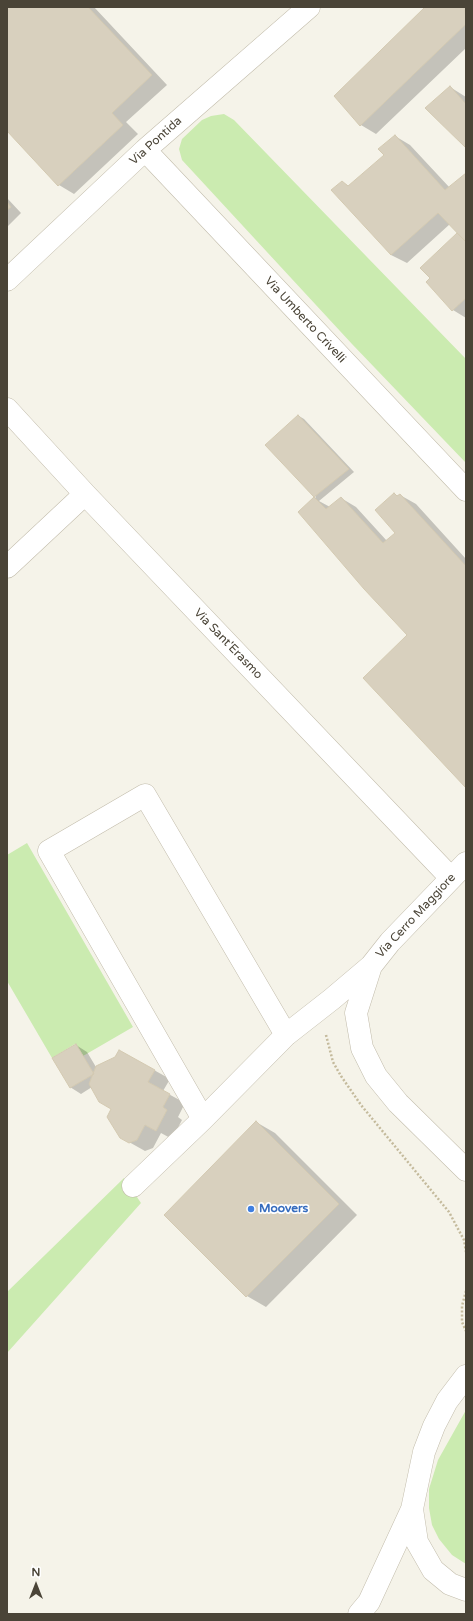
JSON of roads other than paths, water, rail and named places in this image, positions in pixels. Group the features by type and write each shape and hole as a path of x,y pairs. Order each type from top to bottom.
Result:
{"street":[{"name":"Via Pontida","path":"7,280 145,150 299,10"},
{"name":"Via Umberto Crivelli","path":"145,150 466,490"},
{"name":"Via Sant'Erasmo","path":"7,409 85,494 451,878"},
{"path":"7,567 85,494"},
{"path":"203,1119 49,851 145,795 286,1035"},
{"name":"Via Cerro Maggiore","path":"466,863 390,942 371,966 356,1013 362,1048 376,1076 398,1103 466,1170"},
{"path":"133,1186 203,1119 286,1035 371,966"},
{"path":"359,1614 369,1602 412,1509 424,1452 434,1426 448,1401 466,1376"},
{"path":"412,1509 417,1542 433,1570 450,1584 466,1590"}],"place":[{"name":"Moovers","path":"251,1209"}]}
